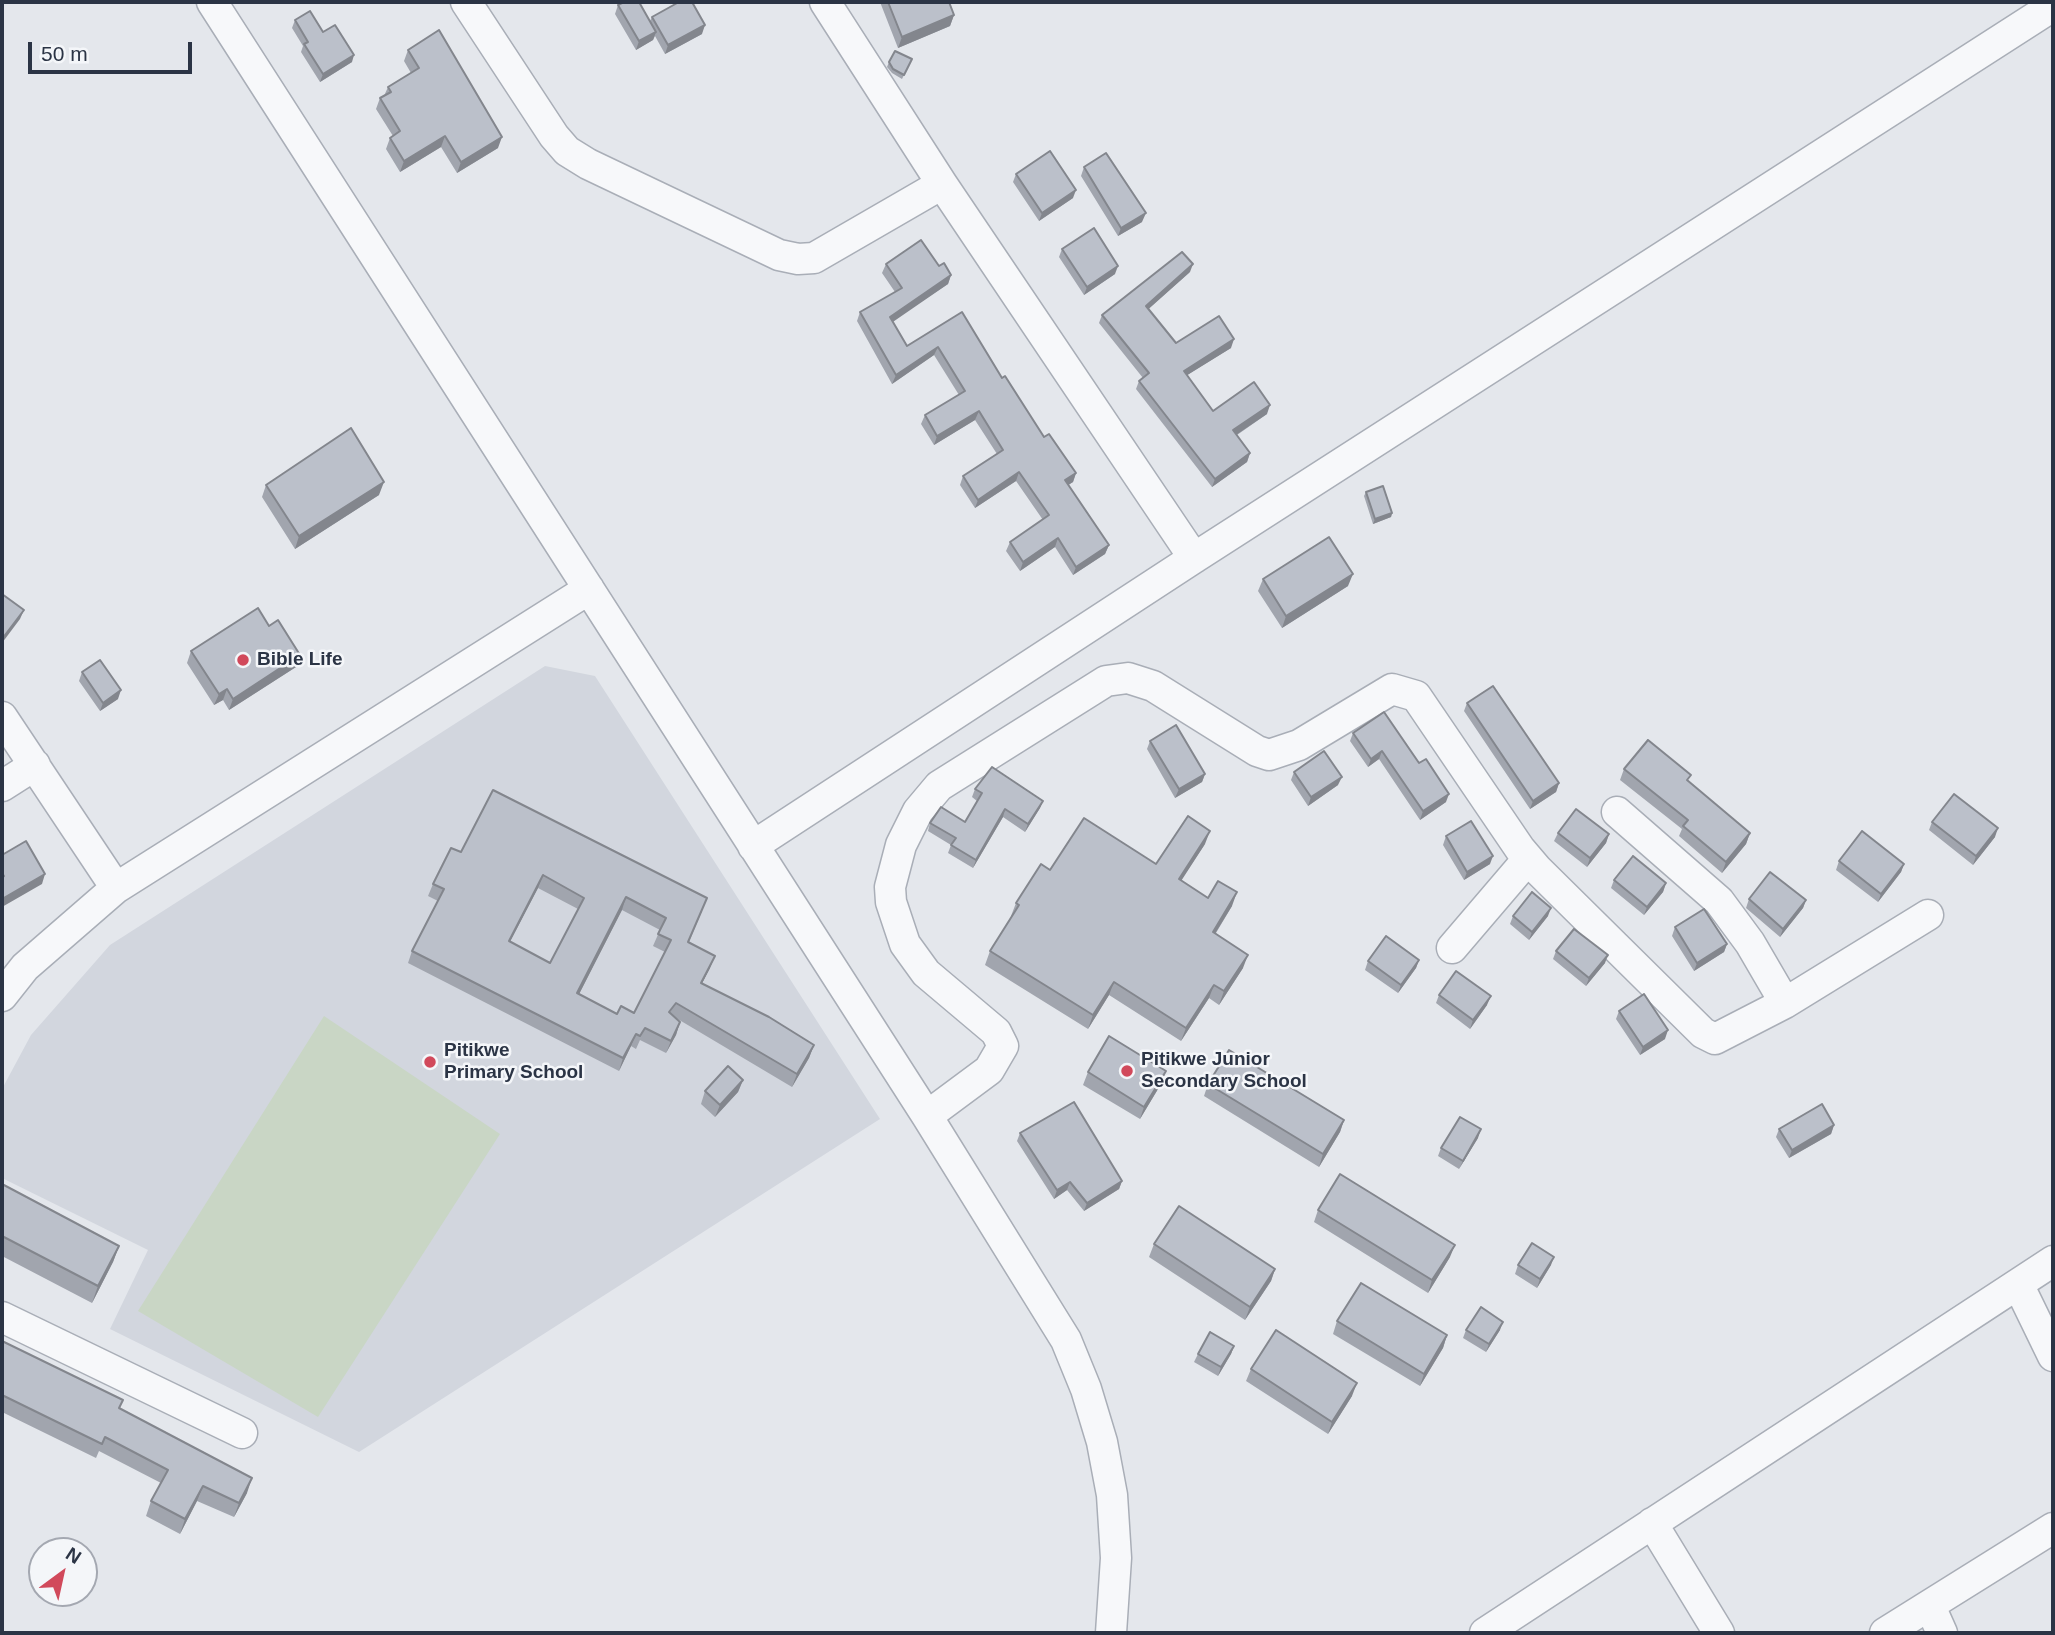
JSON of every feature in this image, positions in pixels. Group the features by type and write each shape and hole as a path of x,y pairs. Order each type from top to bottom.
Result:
{"street":[{"path":"212,2 927,1116 1066,1340 1086,1389 1102,1442 1112,1495 1116,1558 1111,1633"},
{"path":"466,2 554,135 567,150 587,164 779,255 798,259 814,258 942,184"},
{"path":"825,2 942,184 1195,558"},
{"path":"753,846 2053,6"},
{"path":"2,996 25,967 116,888 589,589"},
{"path":"927,1116 989,1070 1003,1046 996,1032 926,973 914,959 901,935 891,902 890,887 904,837 918,811 939,786 1107,681 1128,678 1153,686 1256,751 1269,755 1298,745 1392,689 1409,692 1425,706 1528,859 1709,1037 1721,1039 1928,915"},
{"path":"2,717 116,888"},
{"path":"2,786 35,765"},
{"path":"1617,812 1719,901 1750,943 1785,1003"},
{"path":"1452,948 1528,859"},
{"path":"1485,1633 2053,1261"},
{"path":"2018,1284 2053,1356"},
{"path":"2,1317 242,1433"},
{"path":"1652,1523 1719,1633"},
{"path":"1885,1633 1936,1620 2053,1528"}],"shaded area":[{"name":"Pitikwe Primary School","path":"545,666 595,676 880,1119 359,1452 110,1329 148,1250 2,1178 2,1089 31,1035 110,945"}],"green space":[{"path":"324,1016 500,1134 318,1417 138,1311"}],"building":[{"path":"624,2 639,2 656,32 639,41 618,5"},
{"path":"679,2 692,2 705,25 668,45 652,17"},
{"path":"888,2 949,2 954,15 902,37"},
{"path":"310,11 323,32 335,25 354,55 323,74 304,44 308,42 295,20"},
{"path":"439,30 502,137 461,162 445,136 404,161 390,138 400,131 380,98 391,92 388,87 419,68 408,50"},
{"path":"895,51 912,59 904,75 893,69 889,62"},
{"path":"1050,151 1076,190 1042,213 1016,174"},
{"path":"1106,153 1146,213 1121,228 1084,167"},
{"path":"1094,228 1118,266 1087,287 1062,249"},
{"path":"921,240 939,266 944,263 951,275 890,317 907,346 962,312 1002,378 1005,376 1044,437 1049,434 1076,473 1065,480 1109,545 1076,567 1058,538 1023,562 1010,542 1049,515 1019,472 978,500 963,476 1003,450 979,411 937,436 925,415 965,391 938,347 896,375 860,312 902,288 886,264"},
{"path":"1182,252 1193,264 1146,306 1176,343 1219,316 1234,339 1184,371 1213,411 1254,382 1270,405 1233,430 1250,453 1215,479 1139,381 1149,373 1102,315"},
{"path":"351,428 384,482 299,536 266,485"},
{"path":"1383,486 1392,513 1375,519 1366,492"},
{"path":"1329,537 1353,574 1286,616 1263,579"},
{"path":"2,594 24,610 2,639"},
{"path":"258,608 269,626 278,620 300,655 233,699 227,689 219,694 191,651"},
{"path":"100,660 121,690 103,703 82,672"},
{"path":"1493,686 1559,783 1533,801 1467,703"},
{"path":"1384,712 1419,763 1426,759 1449,794 1423,811 1382,751 1371,759 1353,733"},
{"path":"1176,725 1205,774 1179,789 1150,741"},
{"path":"1648,740 1691,775 1687,780 1750,833 1726,862 1683,826 1688,820 1624,769"},
{"path":"1324,751 1342,777 1311,797 1294,772"},
{"path":"992,767 1043,801 1028,824 1005,809 976,860 951,845 956,838 930,823 941,807 965,822 982,793 975,789"},
{"path":"493,790 707,898 688,942 715,956 701,983 769,1017 814,1045 797,1074 676,1003 669,1012 680,1022 671,1041 645,1028 640,1036 636,1034 623,1058 412,951 444,889 433,884 451,848 461,852","holes":["543,875 584,898 550,963 509,941","626,897 666,918 658,934 671,940 634,1013 621,1006 617,1014 577,993"]},
{"path":"1954,794 1998,828 1976,856 1932,822"},
{"path":"1576,809 1609,834 1590,858 1558,833"},
{"path":"1188,816 1210,831 1179,879 1208,898 1218,881 1237,892 1213,932 1248,955 1224,991 1214,985 1186,1028 1114,982 1093,1015 990,951 1041,864 1050,870 1084,818 1156,864"},
{"path":"1471,821 1493,856 1467,872 1446,836"},
{"path":"1862,831 1904,864 1881,894 1839,861"},
{"path":"26,841 45,874 2,899 2,855"},
{"path":"1633,856 1666,883 1647,907 1614,880"},
{"path":"1770,872 1806,900 1783,929 1749,899"},
{"path":"1532,892 1551,908 1532,932 1513,916"},
{"path":"1704,909 1727,944 1697,963 1675,927"},
{"path":"1574,929 1608,955 1589,978 1556,951"},
{"path":"1386,936 1419,960 1401,985 1368,961"},
{"path":"1456,971 1491,996 1473,1020 1439,995"},
{"path":"1644,994 1668,1030 1643,1047 1619,1011"},
{"path":"1109,1036 1166,1071 1144,1107 1088,1072"},
{"path":"1229,1050 1344,1120 1323,1154 1208,1084"},
{"path":"728,1066 743,1080 720,1105 705,1091"},
{"path":"1074,1102 1122,1181 1087,1203 1070,1182 1057,1190 1020,1133"},
{"path":"1822,1104 1834,1125 1792,1150 1779,1129"},
{"path":"1460,1117 1481,1129 1463,1161 1441,1148"},
{"path":"1340,1174 1455,1245 1432,1280 1318,1210"},
{"path":"2,1184 119,1246 98,1286 2,1236"},
{"path":"1179,1206 1275,1269 1250,1307 1154,1244"},
{"path":"1532,1243 1554,1257 1540,1279 1518,1265"},
{"path":"1361,1283 1447,1335 1424,1374 1337,1321"},
{"path":"1481,1307 1503,1322 1489,1344 1466,1330"},
{"path":"1276,1330 1357,1383 1332,1422 1251,1369"},
{"path":"1210,1332 1234,1346 1221,1367 1198,1354"},
{"path":"2,1341 123,1400 119,1408 252,1478 239,1503 203,1486 185,1519 151,1501 168,1470 105,1437 102,1444 2,1395"}],"place":[{"name":"Bible Life","path":"243,660"},
{"name":"Pitikwe Primary School","path":"430,1062"},
{"name":"Pitikwe Junior Secondary School","path":"1127,1071"}]}
